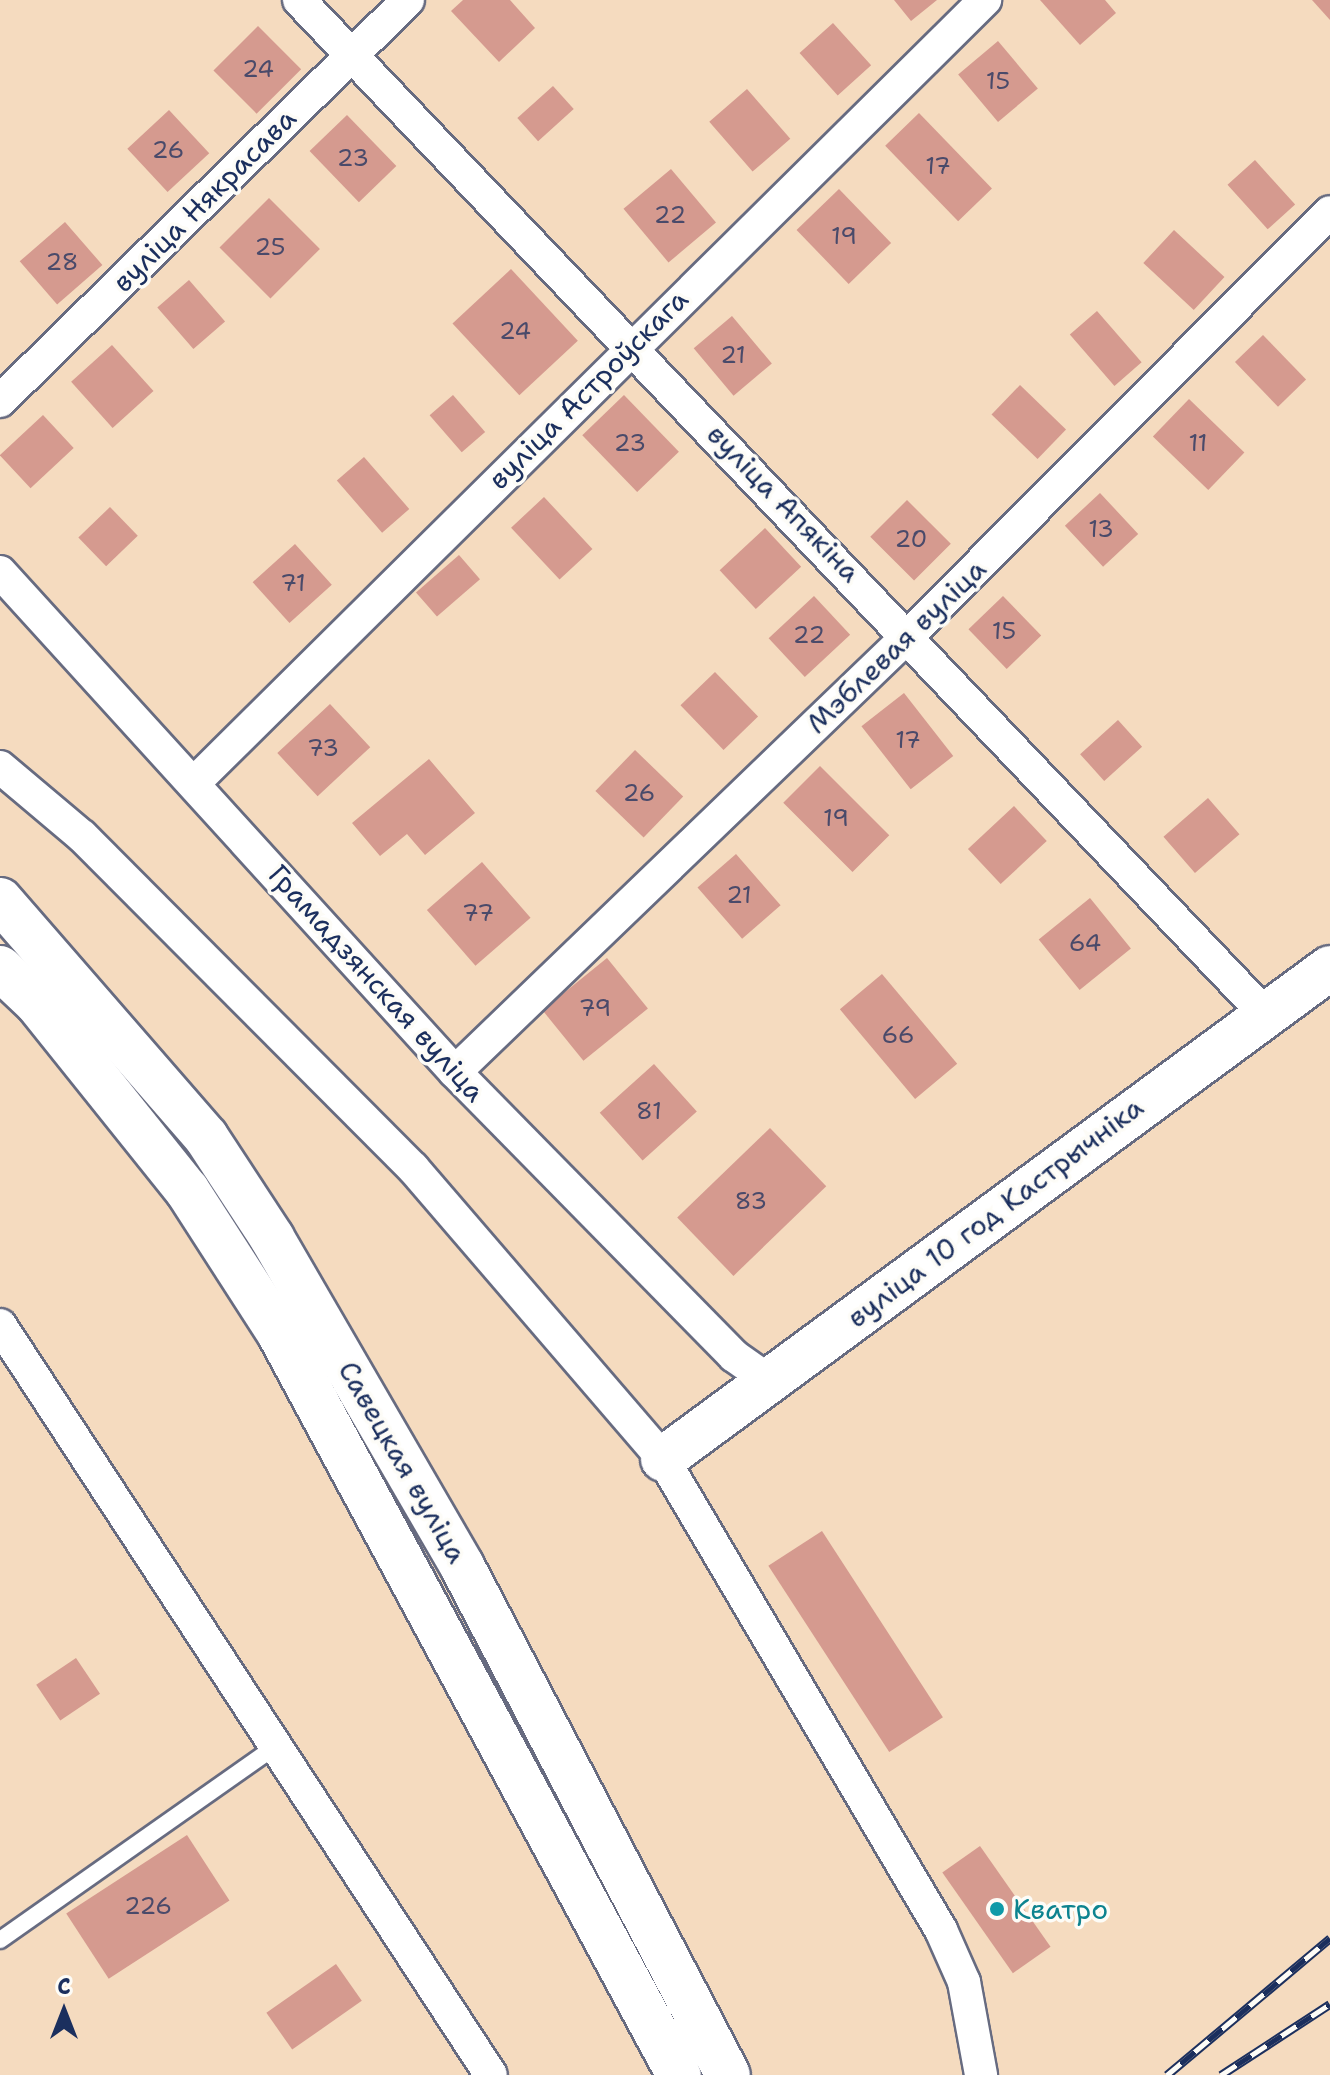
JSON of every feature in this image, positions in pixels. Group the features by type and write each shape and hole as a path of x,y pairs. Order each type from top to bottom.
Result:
{"street":[{"name":"вуліца Апякіна","path":"299,0 353,52 910,634 1264,1013"},
{"name":"вуліца Някрасава","path":"0,401 408,0"},
{"name":"вуліца Астроўскага","path":"195,782 630,344 985,0"},
{"name":"Мэблевая вуліца","path":"455,1072 910,634 1330,212"},
{"name":"Грамадзянская вуліца","path":"0,572 195,782 455,1072 734,1356 768,1380"},
{"path":"0,767 82,836 413,1168 663,1459 941,1930 964,1982 981,2075"},
{"name":"Савецкая вуліца","path":"0,900 206,1137 272,1238 462,1566 728,2075"},
{"name":"Савецкая вуліца","path":"0,968 37,1003 187,1190 278,1331 679,2075"},
{"name":"вуліца 10 год Кастрычніка","path":"663,1459 1264,1013 1330,968"},
{"path":"0,1325 491,2075"}],"lane":[{"path":"0,1940 276,1746"}],"building":[{"path":"463,0 510,0 535,28 499,62 451,11"},
{"path":"894,0 937,0 911,21"},
{"path":"1040,0 1105,0 1116,13 1080,45"},
{"path":"1312,0 1330,0 1330,20"},
{"path":"833,23 871,65 838,95 800,53"},
{"path":"258,26 301,69 257,114 213,71"},
{"path":"998,41 1038,88 998,122 958,74"},
{"path":"553,86 574,109 538,141 517,118"},
{"path":"747,89 790,139 753,172 709,122"},
{"path":"169,110 209,153 168,192 127,149"},
{"path":"919,113 992,189 958,221 885,146"},
{"path":"347,115 396,166 359,202 310,151"},
{"path":"1255,160 1295,205 1268,229 1228,185"},
{"path":"671,169 716,223 669,262 624,209"},
{"path":"839,189 891,243 849,284 797,230"},
{"path":"269,198 320,249 270,298 220,247"},
{"path":"65,222 102,265 57,304 20,261"},
{"path":"1174,230 1224,277 1194,310 1143,263"},
{"path":"511,269 578,341 519,395 452,324"},
{"path":"189,280 225,322 193,349 157,308"},
{"path":"1097,311 1142,362 1114,386 1070,335"},
{"path":"732,316 772,363 734,396 694,348"},
{"path":"1263,335 1306,380 1278,407 1235,362"},
{"path":"112,345 153,391 113,428 71,382"},
{"path":"1020,385 1066,429 1038,459 992,414"},
{"path":"453,395 485,432 462,452 430,415"},
{"path":"624,395 679,452 637,492 582,435"},
{"path":"1189,399 1244,452 1208,490 1153,436"},
{"path":"43,415 74,448 31,488 0,455"},
{"path":"364,457 409,509 382,533 337,481"},
{"path":"1100,493 1138,534 1103,567 1065,526"},
{"path":"544,497 592,549 560,580 511,528"},
{"path":"907,500 951,544 914,581 870,537"},
{"path":"110,507 138,536 106,566 78,538"},
{"path":"765,528 801,567 756,609 720,570"},
{"path":"295,544 332,585 289,623 253,582"},
{"path":"459,555 480,579 437,617 416,592"},
{"path":"814,596 850,635 805,677 769,638"},
{"path":"1003,596 1041,636 1007,669 968,629"},
{"path":"715,672 758,717 724,750 680,705"},
{"path":"904,693 953,756 911,789 861,726"},
{"path":"330,704 370,747 318,796 277,753"},
{"path":"1118,720 1142,747 1104,781 1080,754"},
{"path":"635,750 683,797 644,838 595,791"},
{"path":"429,759 475,813 425,855 407,834 380,856 352,823"},
{"path":"820,766 889,835 853,872 783,803"},
{"path":"1208,798 1239,834 1195,873 1163,837"},
{"path":"1014,806 1047,841 1001,884 968,849"},
{"path":"736,854 781,905 742,939 698,887"},
{"path":"482,862 531,918 475,966 427,910"},
{"path":"1090,898 1131,949 1080,990 1039,940"},
{"path":"607,958 648,1009 583,1061 542,1010"},
{"path":"882,974 957,1064 915,1099 840,1009"},
{"path":"654,1064 697,1112 643,1160 600,1113"},
{"path":"770,1128 826,1186 733,1276 677,1218"},
{"path":"822,1531 943,1717 889,1752 768,1566"},
{"path":"76,1658 100,1694 60,1720 36,1685"},
{"path":"187,1835 229,1900 109,1979 66,1913"},
{"name":"Кватро","path":"980,1846 1051,1947 1013,1973 942,1872"},
{"path":"336,1964 362,2001 292,2050 266,2013"}],"railway":[{"path":"1167,2075 1330,1938"},
{"path":"1221,2075 1330,2004"}],"place":[{"name":"Кватро","path":"997,1909"}]}
